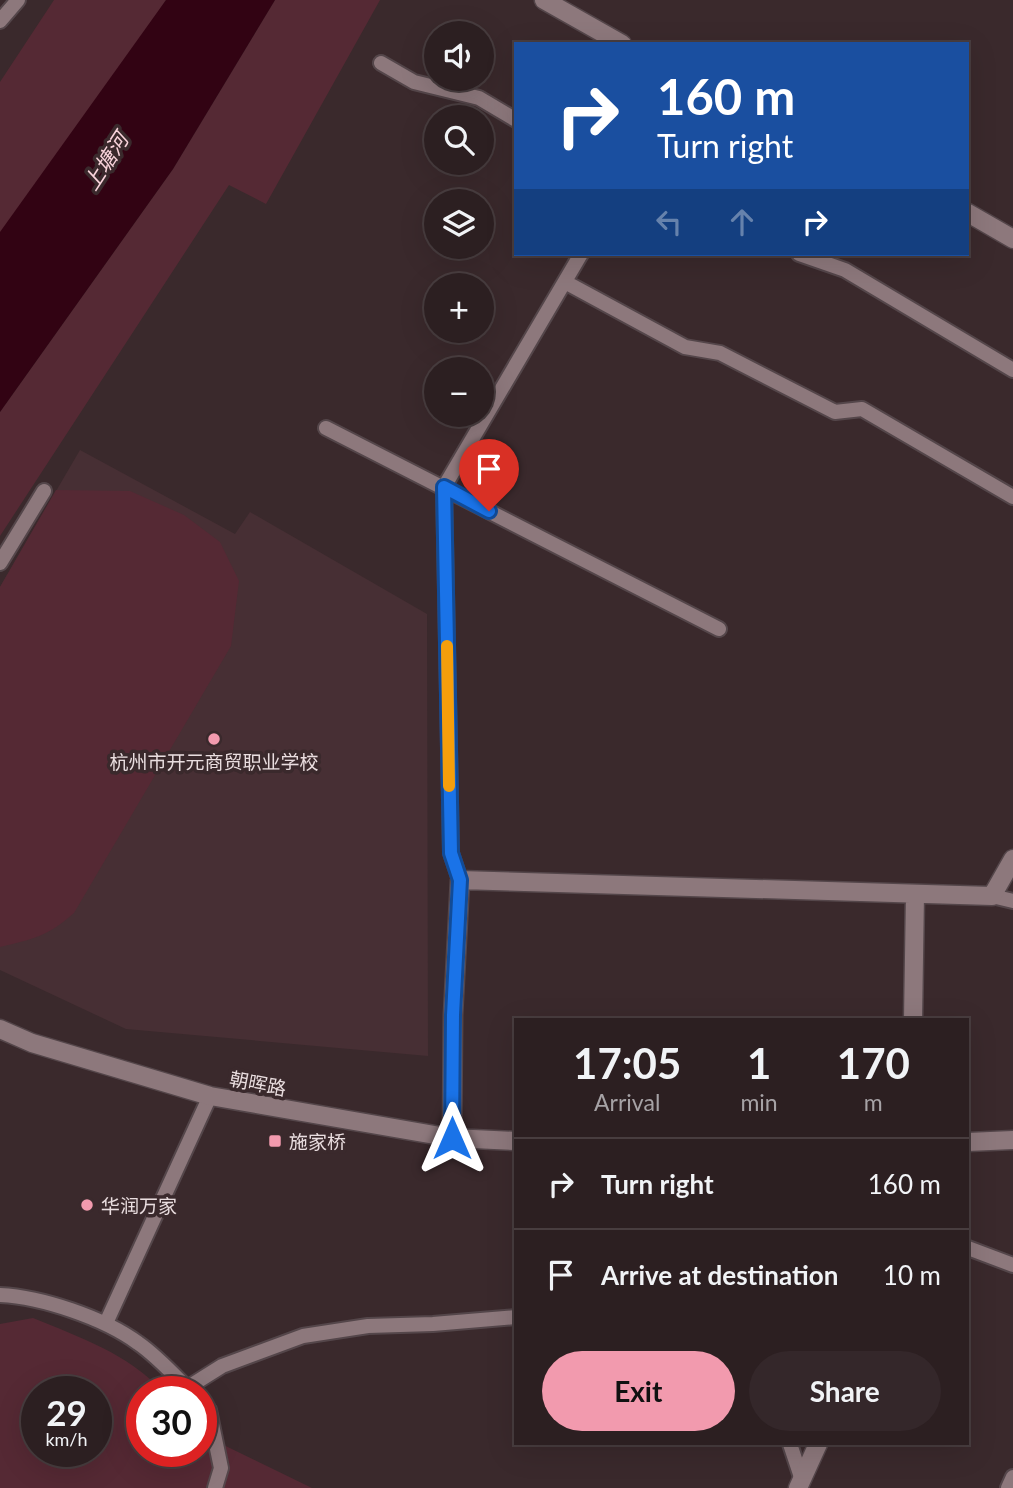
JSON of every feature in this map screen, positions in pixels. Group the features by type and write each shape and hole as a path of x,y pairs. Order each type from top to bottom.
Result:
{"street":[{"path":"544,0 618,42"},
{"path":"969,214 1013,239"},
{"path":"452,1138 453,1015 460,880 992,896 1013,859"},
{"path":"913,1018 915,895"},
{"name":"朝晖路","path":"0,1030 32,1043 210,1096 452,1138 514,1141"},
{"path":"969,1142 1013,1140"},
{"path":"800,1484 818,1445"}],"lane":[{"path":"2,15 18,0"},
{"path":"381,63 414,82 479,98 514,119"},
{"path":"460,880 451,853 444,487 580,256"},
{"path":"804,256 845,271 1013,370"},
{"path":"565,282 685,347 720,353 835,412 862,409 1013,497"},
{"path":"326,428 719,628"},
{"path":"0,563 44,491"},
{"path":"992,896 1013,901"},
{"path":"106,1323 210,1096"},
{"path":"969,1248 1013,1265"},
{"path":"0,1295 25,1296 106,1323 139,1343 175,1376"},
{"path":"208,1376 222,1366 303,1336 368,1326 514,1317"},
{"path":"790,1445 800,1484"},
{"path":"215,1488 221,1468 217,1449"},
{"path":"1008,1488 1013,1476"}],"shaded area":[{"path":"54,0 166,0 0,247 0,82"},
{"path":"275,0 380,0 266,204 229,185 0,536 0,412 173,169"},
{"name":"杭州市开元商贸职业学校","path":"80,450 235,534 250,512 427,614 428,1056 126,1029 0,970 0,587"},
{"path":"56,490 130,491 184,515 220,542 239,581 231,646 74,913 40,936 0,947 0,587"},
{"path":"33,1318 102,1348 146,1376 126,1376 126,1467 217,1467 217,1442 312,1488 0,1488 0,1324"}],"water":[{"name":"上塘河","path":"166,0 275,0 173,169 0,412 0,232"}],"slow traffic":[{"path":"447,646 449,786"}],"place":[{"name":"杭州市开元商贸职业学校","path":"214,739"},
{"name":"施家桥","path":"275,1141"},
{"name":"华润万家","path":"87,1205"}],"route":[{"path":"452,1138 453,1015 460,880 451,853 444,487 489,511"}]}
